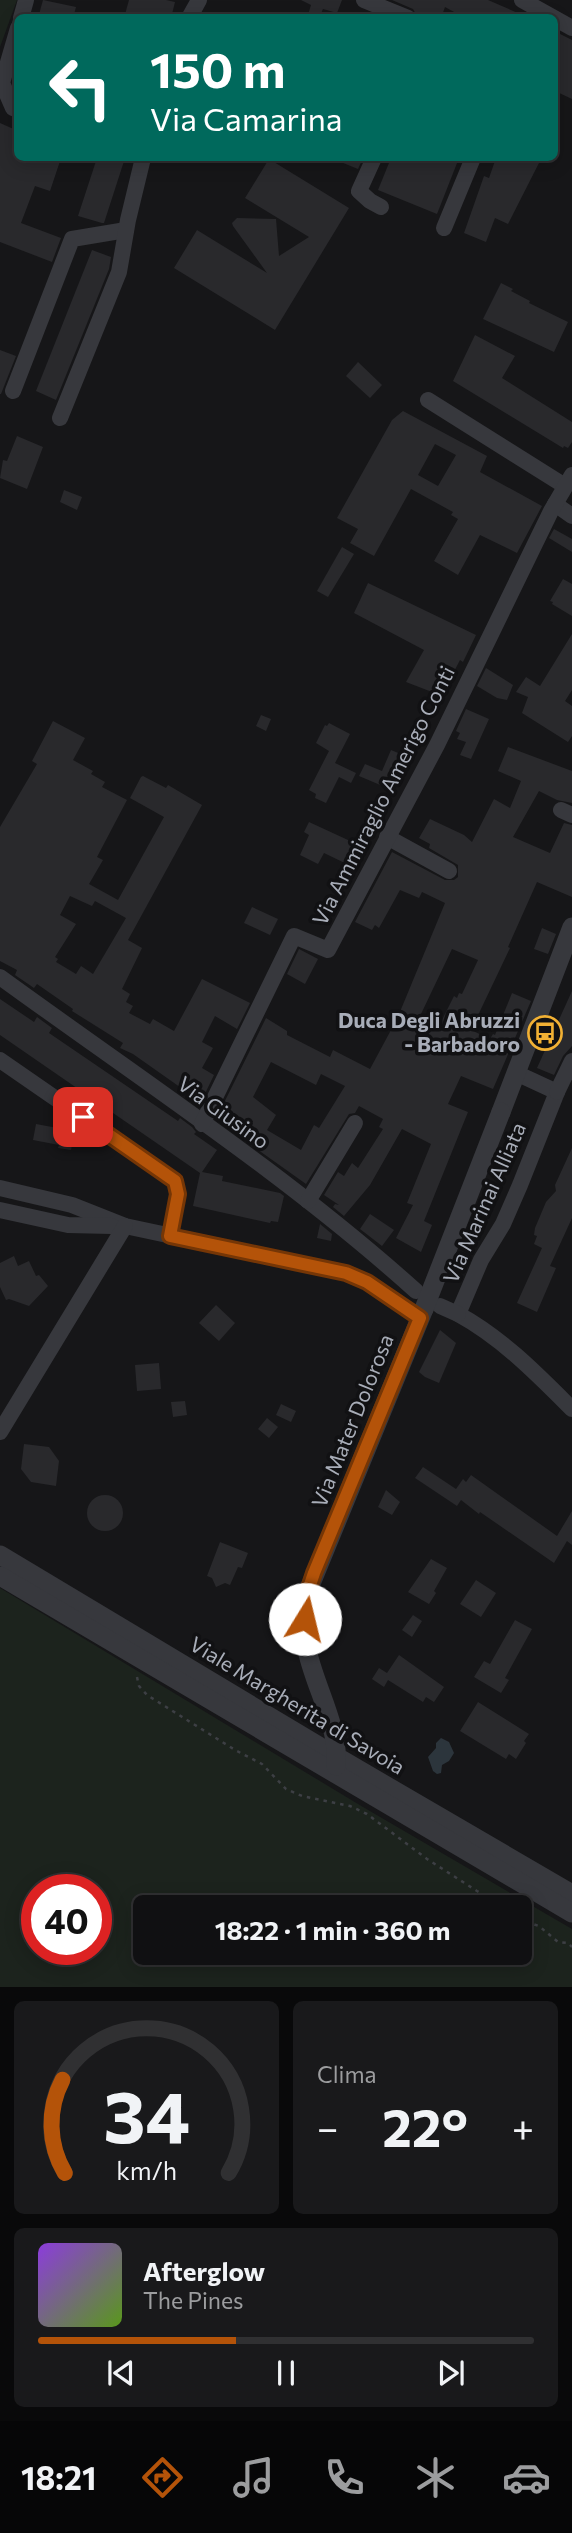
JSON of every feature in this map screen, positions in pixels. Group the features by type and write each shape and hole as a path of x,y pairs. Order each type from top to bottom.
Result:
{"street":[{"path":"364,0 398,14"},
{"path":"522,0 537,9"},
{"path":"13,108 2,83 14,42"},
{"path":"60,418 119,272 142,161"},
{"path":"373,161 359,191 381,207"},
{"path":"444,228 472,161"},
{"path":"13,391 72,239 126,230"},
{"path":"428,400 569,480"},
{"name":"Via Ammiraglio Amerigo Conti","path":"202,1124 294,936 328,950 437,745 569,480"},
{"path":"555,504 572,516"},
{"path":"387,837 449,871"},
{"name":"Via Mater Dolorosa","path":"342,1779 329,1762 335,1738 305,1643 308,1591 425,1306 572,927"},
{"name":"Via Giusino","path":"0,977 308,1201 380,1259 425,1306 458,1314"},
{"path":"0,1060 175,1181 178,1194 170,1236"},
{"name":"Via Marinai Alliata","path":"572,1061 503,1224 481,1260 458,1314 516,1355 572,1409"},
{"path":"516,1073 557,1092"},
{"path":"308,1201 355,1123"},
{"path":"0,1188 72,1205 125,1226 346,1273 425,1306"},
{"path":"0,1210 68,1224 125,1226"},
{"path":"0,1432 125,1226"},
{"name":"Viale Margherita di Savoia","path":"0,1555 329,1762"},
{"name":"Viale Margherita di Savoia","path":"0,1576 329,1762 572,1894"},
{"name":"Viale Margherita di Savoia","path":"342,1779 572,1913"}],"path":[{"path":"136,1673 139,1686 147,1695 262,1764 286,1789 302,1796 350,1806 367,1814 427,1859 484,1895"},
{"path":"532,1924 539,1926 558,1942 568,1943 572,1947"}],"shaded area":[{"path":"0,0 17,0 0,47"},
{"path":"0,1588 514,1895 133,1895 133,1965 532,1965 532,1906 572,1929 572,1987 0,1987"},
{"path":"441,1738 449,1742 454,1753 449,1761 442,1765 441,1773 437,1774 433,1771 428,1757"}],"building":[{"path":"43,0 76,7 74,14 39,14"},
{"path":"129,0 175,2 172,14 125,14"},
{"path":"301,0 342,0 337,13 323,9 321,14 308,14 311,5"},
{"path":"392,0 488,0 520,14 458,14 445,7 442,14 416,14 413,9"},
{"path":"558,33 572,40 572,99 558,92"},
{"path":"0,123 14,129 14,161 60,161 50,191 35,186 21,223 61,238 52,262 0,242"},
{"path":"96,161 124,161 104,223 78,216"},
{"path":"268,161 272,161 349,208 275,330 174,268 197,230 267,273 233,226 232,223 237,218 276,219 279,256 309,237 245,198"},
{"path":"338,161 362,161 358,169"},
{"path":"390,161 458,161 437,214 378,190"},
{"path":"495,161 540,161 508,224 495,218 486,242 464,233 484,176 489,178"},
{"path":"92,250 111,257 109,269 56,400 36,391"},
{"path":"501,283 530,301 529,303 568,322 554,352 483,319"},
{"path":"475,335 515,356 502,378 572,422 572,442 568,448 563,448 453,381"},
{"path":"0,350 16,356 1,394 0,394"},
{"path":"358,362 382,385 370,398 346,376"},
{"path":"403,411 487,456 480,472 542,506 517,553 480,535 458,575 434,561 458,519 451,515 453,512 411,489 374,556 350,543 358,529 337,518 392,420","holes":["435,444 456,455 438,486 418,475"]},
{"path":"17,436 43,447 27,489 0,478 3,460 7,461"},
{"path":"64,490 82,497 77,510 60,502"},
{"path":"554,529 572,539 572,552 549,538"},
{"path":"342,547 354,554 328,597 317,591"},
{"path":"563,579 572,584 572,616 550,601"},
{"path":"368,583 476,635 463,662 460,660 447,685 437,683 432,692 406,682 424,650 354,613"},
{"path":"572,634 572,690 565,701 572,706 572,736 568,742 522,713 528,697 516,692 526,677 540,686"},
{"path":"486,668 513,685 507,700 497,698 477,686"},
{"path":"466,709 489,719 471,759 460,755 466,742 457,739 460,733 456,731"},
{"path":"261,715 271,719 266,731 256,726"},
{"path":"53,721 85,738 73,760 93,771 91,774 105,782 102,787 127,800 97,857 103,860 89,884 118,900 164,817 130,798 141,777 166,788 168,785 202,805 128,940 142,948 122,989 130,994 126,1002 133,1006 129,1013 150,1024 153,1019 174,1031 202,979 250,1003 237,1029 215,1016 202,1042 213,1048 202,1068 214,1075 199,1106 191,1101 194,1097 133,1054 120,1048 123,1043 72,1011 73,1009 37,984 34,988 15,975 17,970 0,961 0,827 37,764 32,761","holes":["70,896 92,906 95,901 126,918 93,974 81,966 76,974 56,962 58,959 55,957 76,924 60,915"]},
{"path":"329,723 350,734 335,763 356,773 351,783 339,777 326,803 315,798 316,794 309,790 329,751 316,743 325,725"},
{"path":"508,747 572,771 572,803 557,800 539,791 513,837 550,853 564,823 572,825 572,897 537,882 508,947 510,948 471,1030 490,1039 495,1035 512,993 531,1001 493,1089 461,1076 448,1104 468,1112 424,1221 432,1225 421,1252 396,1238 413,1205 407,1203 431,1144 402,1129 370,1185 344,1216 333,1207 335,1204 339,1205 324,1195 338,1172 344,1176 352,1163 358,1168 383,1129 379,1127 383,1119 359,1106 355,1113 349,1114 306,1184 240,1137 242,1134 216,1119 266,1018 287,1031 287,1035 330,1057 333,1050 370,1069 391,1030 389,1029 394,1017 397,1019 445,903 422,892 419,898 400,890 379,928 375,925 372,930 355,922 392,852 445,880 458,877 458,865 429,848 430,844 419,838 430,819 464,835 472,842 494,799 510,808 521,781 498,771","holes":["452,949 478,960 462,994 459,993 457,998 454,996 441,1022 421,1014","271,1062 316,1085 321,1074 345,1086 319,1128 314,1125 301,1150 267,1130 276,1115 253,1097"]},
{"path":"391,750 408,757 392,790 359,776 365,764 382,771"},
{"path":"309,822 361,846 351,866 324,853 318,864 300,855 309,835 304,832"},
{"path":"252,907 278,919 270,935 244,923"},
{"path":"542,928 556,934 548,954 534,949"},
{"path":"299,949 318,959 305,984 287,974"},
{"path":"572,991 572,1046 563,1056 554,1075 537,1068"},
{"path":"0,999 34,1022 37,1017 52,1028 49,1033 178,1121 180,1118 192,1127 196,1132 194,1134 217,1150 202,1172 223,1176 222,1181 284,1196 278,1222 270,1223 193,1206 200,1173 0,1035"},
{"path":"36,1124 63,1129 64,1124 76,1126 71,1150 33,1140"},
{"path":"572,1148 572,1218 550,1266 556,1268 537,1312 517,1303 542,1248 534,1244 537,1236 534,1235 535,1228 546,1202 556,1191 555,1185"},
{"path":"370,1214 394,1230 382,1246 360,1229"},
{"path":"320,1224 332,1234 331,1241 317,1238"},
{"path":"14,1256 18,1266 29,1261 36,1276 39,1275 48,1286 29,1306 6,1300 0,1287 0,1263"},
{"path":"216,1305 235,1323 219,1341 199,1323"},
{"path":"440,1330 456,1343 439,1383 419,1372"},
{"path":"159,1363 161,1389 137,1391 135,1365"},
{"path":"185,1401 187,1415 173,1417 171,1402"},
{"path":"281,1404 296,1411 291,1422 276,1415"},
{"path":"267,1418 278,1427 269,1438 258,1429"},
{"path":"24,1444 49,1447 59,1461 56,1486 31,1482 21,1469"},
{"path":"423,1467 456,1489 463,1479 466,1482 471,1475 557,1536 572,1511 572,1545 567,1541 554,1563 461,1500 457,1506 415,1478"},
{"path":"386,1490 400,1502 392,1515 378,1507"},
{"path":"105,1495 118,1500 123,1513 118,1526 105,1531 92,1526 87,1513 92,1500"},
{"path":"220,1542 248,1553 242,1568 238,1567 230,1585 225,1583 216,1587 212,1578 207,1576"},
{"path":"431,1559 447,1568 429,1604 408,1592"},
{"path":"476,1580 496,1593 481,1617 460,1604"},
{"path":"413,1615 422,1621 412,1637 402,1630"},
{"path":"515,1620 532,1629 505,1678 509,1680 501,1693 474,1677 484,1661 490,1664"},
{"path":"399,1655 444,1687 434,1702 426,1697 423,1702 388,1680 384,1687 372,1679 379,1668 387,1673"},
{"path":"478,1702 529,1734 516,1759 509,1754 506,1759 460,1731"}],"place":[{"name":"Duca Degli Abruzzi - Barbadoro","path":"545,1033"}],"route":[{"path":"83,1117 175,1181 178,1194 170,1236 346,1273 379,1289 420,1318 314,1573 308,1591 305,1619"}]}
